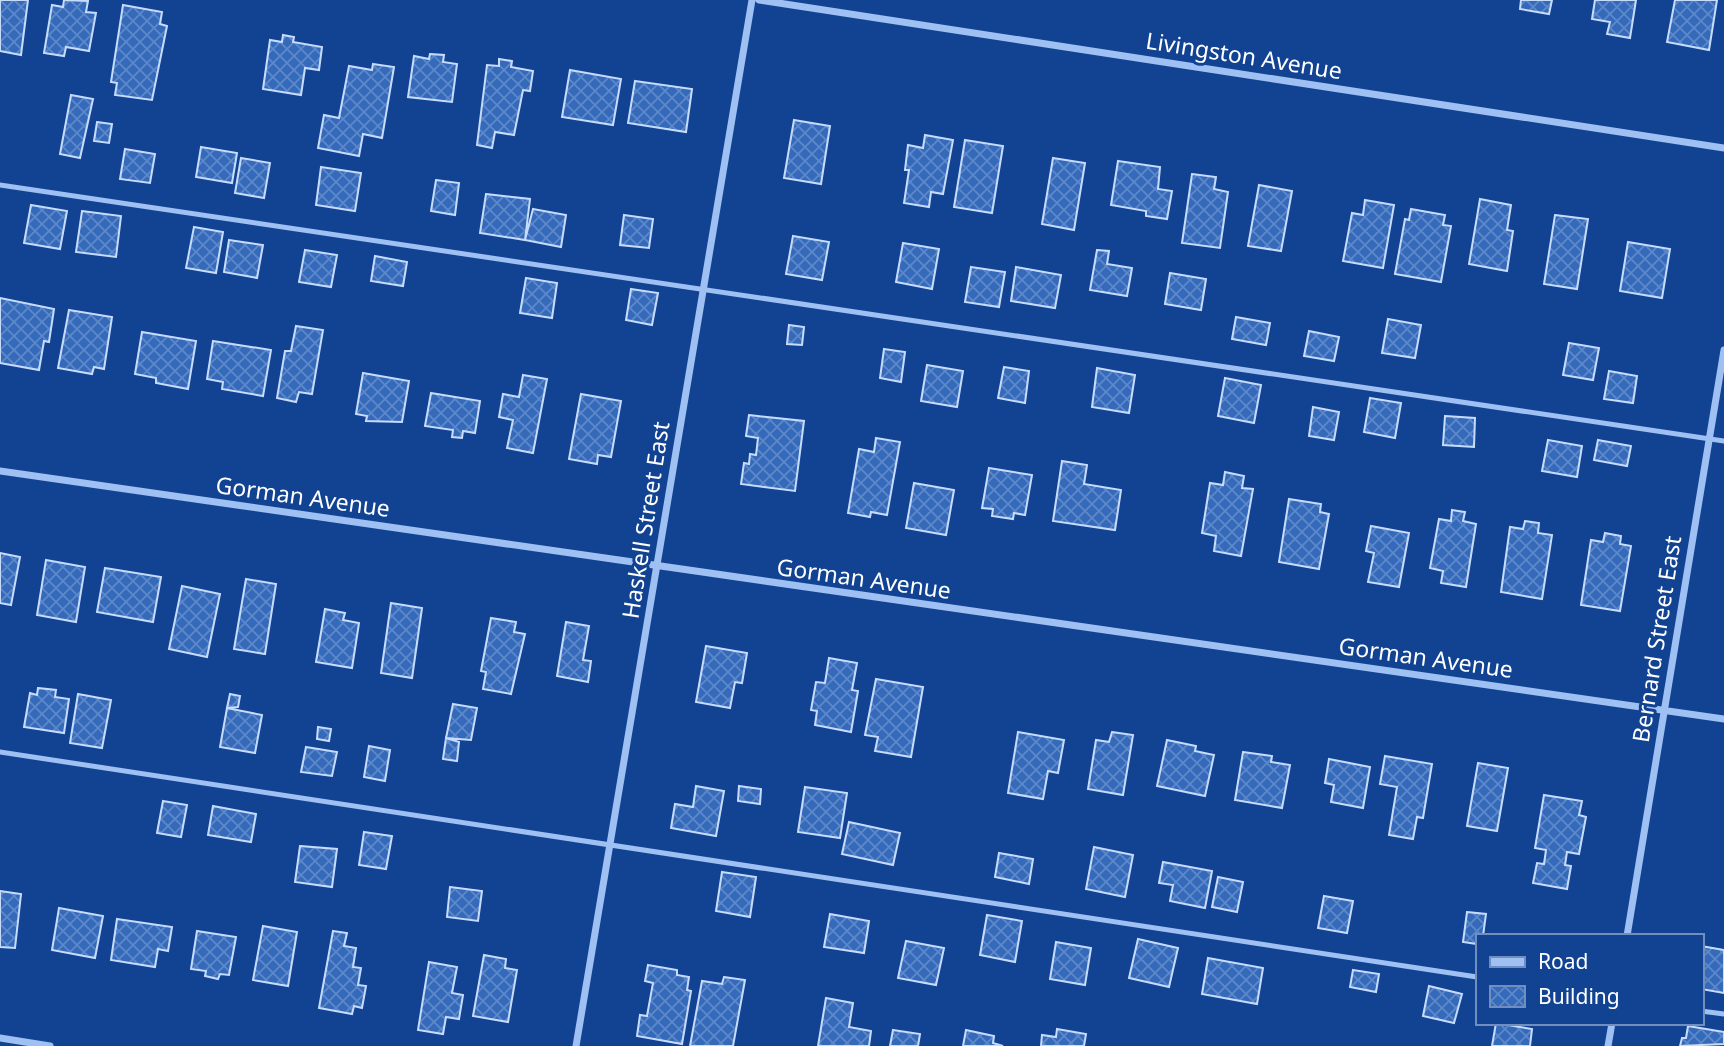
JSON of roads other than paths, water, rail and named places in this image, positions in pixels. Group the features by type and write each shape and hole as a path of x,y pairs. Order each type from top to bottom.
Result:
{"street":[{"name":"Haskell Street East","path":"576,1046 752,0"},
{"name":"Livingston Avenue","path":"759,0 1724,148"},
{"name":"Bernard Street East","path":"1627,934 1724,349"},
{"name":"Gorman Avenue","path":"0,471 657,568 1724,719"},
{"path":"1608,1046 1612,1025"},
{"path":"0,1038 50,1046"}],"lane":[{"path":"0,185 702,287 1724,441"},
{"path":"0,752 1476,978"},
{"path":"1703,1011 1724,1014"}]}
